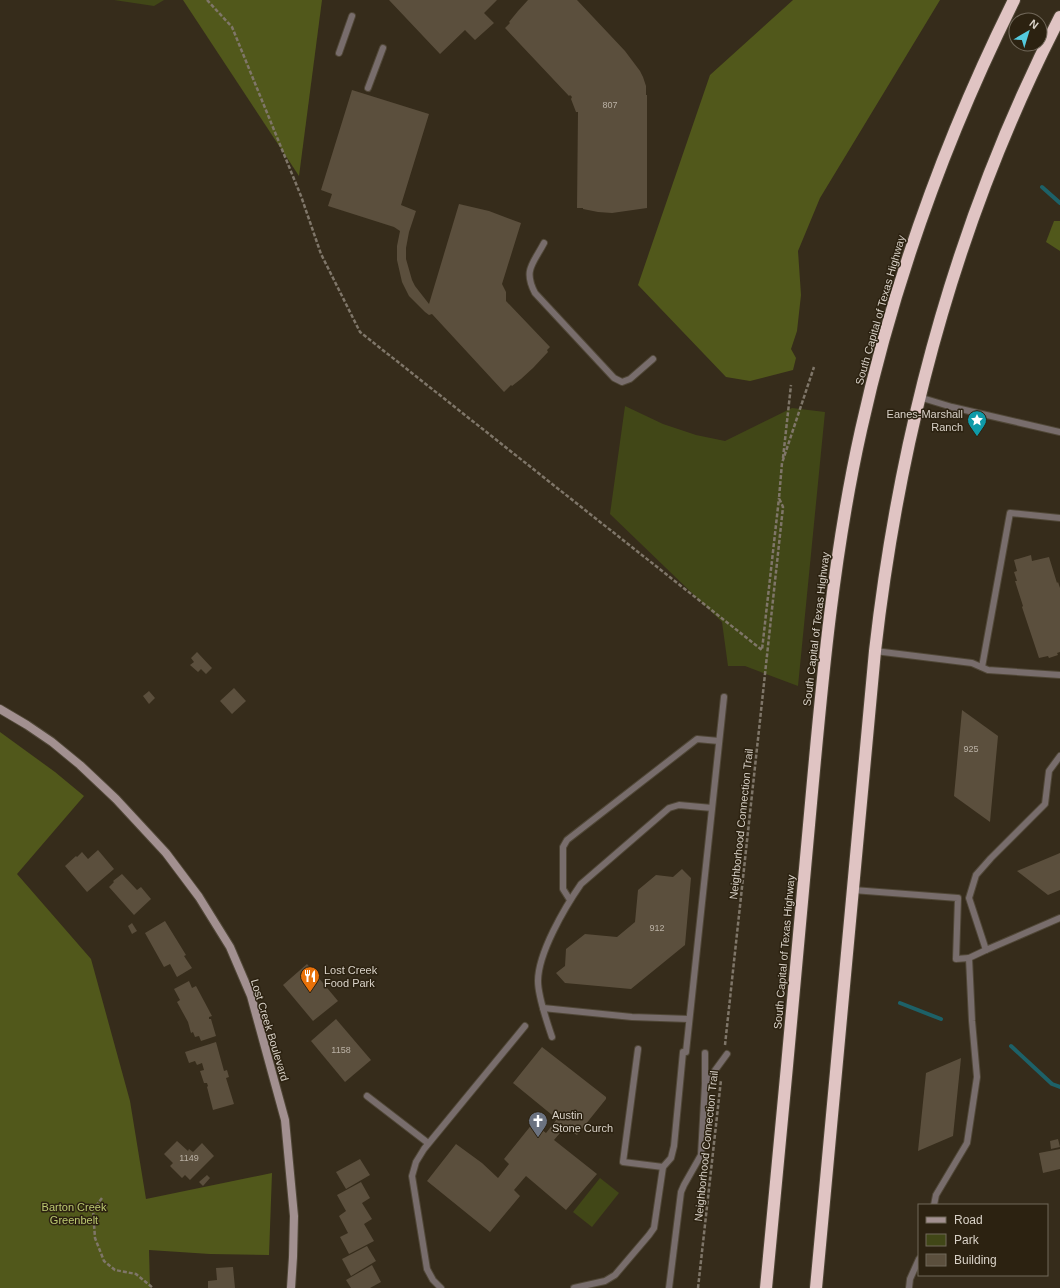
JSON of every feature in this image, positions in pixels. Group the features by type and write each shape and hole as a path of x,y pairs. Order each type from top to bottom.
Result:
{"highway":[{"name":"South Capital of Texas Highway","path":"766,1288 824,660 838,550 852,474 861,429 900,280 921,219 963,110 1014,0"},
{"path":"816,1288 875,651 890,536 919,397 942,316 974,217 1014,115 1060,18"}],"street":[{"name":"Lost Creek Boulevard","path":"0,709 52,742 80,765 116,799 166,853 199,898 230,947 250,996 285,1120 294,1216 291,1288"}],"lane":[{"path":"339,53 352,16"},
{"path":"368,88 383,48"},
{"path":"544,243 528,272 530,283 535,293 614,378 622,382 630,379 652,359"},
{"path":"919,397 952,407 1060,432"},
{"path":"982,667 1010,513 1060,518"},
{"path":"875,651 972,663 988,670 1060,675"},
{"path":"574,1288 605,1281 615,1276 654,1228 663,1167 671,1158 674,1146 724,697"},
{"path":"570,900 563,889 563,847 567,840 697,739 719,741"},
{"path":"986,950 969,898 976,875 1045,804 1050,771 1060,756"},
{"path":"552,1037 543,1008 538,981 540,964 547,944 570,900 581,884 669,808 679,805 712,808"},
{"path":"853,890 969,898"},
{"path":"958,898 956,959 969,958 1060,918"},
{"path":"934,1204 936,1195 966,1143 977,1077 972,1021 969,958"},
{"path":"543,1008 632,1016 689,1019"},
{"path":"441,1288 433,1280 427,1269 412,1176 416,1162 428,1143 525,1026"},
{"path":"638,1049 623,1162 663,1167"},
{"path":"669,1288 681,1192 701,1155 705,1084 705,1053"},
{"path":"705,1084 725,1057"},
{"path":"367,1096 428,1143"},
{"path":"909,1288 910,1279 918,1261"}],"path":[{"path":"208,0 232,27 302,196 321,254 360,332 762,650 779,498"},
{"name":"Neighborhood Connection Trail","path":"698,1288 725,1057 783,507 779,498 782,463 814,366"},
{"path":"782,463 791,385"},
{"path":"102,1198 93,1210 95,1238 104,1261 115,1270 136,1274 153,1288"}],"green space":[{"path":"114,0 164,0 154,6"},
{"path":"183,0 322,0 299,176"},
{"path":"793,0 940,0 820,198 798,251 801,295 797,331 791,349 796,358 793,370 750,381 726,377 638,285 710,75"},
{"path":"1054,221 1060,221 1060,251 1046,242"},
{"path":"625,406 663,424 696,435 725,441 792,408 825,412 798,686 745,666 728,666 722,622 610,514"},
{"name":"Barton Creek Greenbelt","path":"0,732 55,772 84,796 17,874 91,959 130,1101 146,1199 272,1173 269,1255 210,1254 149,1250 150,1288 0,1288"},
{"path":"600,1178 619,1193 592,1227 573,1212"}],"building":[{"path":"389,0 497,0 484,13 494,23 475,40 465,30 440,54"},
{"path":"528,0 577,0 625,51 640,71 646,86 647,95 647,208 612,213 577,208 578,112 576,112 571,99 572,97 570,95 569,96 505,28"},
{"path":"352,90 429,114 401,205 416,211 409,232 406,248 406,259 415,286 429,304 459,204 489,211 521,223 502,284 506,292 506,301 550,347 547,350 548,352 533,368 504,392 432,314 429,315 425,312 409,296 402,282 397,260 397,246 400,231 394,227 328,206 332,194 321,190"},
{"path":"1031,555 1032,561 1049,557 1060,588 1060,652 1057,653 1058,655 1049,658 1048,656 1039,658 1015,581 1017,581 1014,572 1017,571 1014,560"},
{"path":"197,652 212,668 206,674 201,669 198,672 190,665 194,662 191,658"},
{"path":"234,688 246,701 232,714 220,701"},
{"path":"149,691 155,698 149,704 143,696"},
{"path":"962,710 998,736 990,822 954,796"},
{"path":"98,850 114,869 87,892 65,866 82,852 88,859"},
{"path":"1060,853 1060,890 1048,895 1017,871"},
{"path":"682,869 691,878 685,945 631,989 565,983 556,973 565,966 566,949 585,934 617,937 635,922 638,890 656,875 673,877"},
{"path":"122,874 137,890 141,887 151,899 134,915 109,887 114,882 113,881"},
{"path":"165,921 186,955 184,956 192,968 177,977 170,964 164,967 145,933"},
{"path":"132,923 137,931 132,934 128,926"},
{"name":"Lost Creek Food Park","path":"307,964 338,1001 313,1021 283,985"},
{"path":"189,981 192,988 196,986 212,1016 209,1017 209,1019 211,1019 216,1036 201,1041 199,1036 195,1037 193,1032 191,1033 188,1022 177,1002 180,1000 174,989"},
{"path":"336,1019 371,1060 345,1082 311,1041"},
{"path":"216,1042 224,1071 227,1070 229,1077 226,1078 234,1104 213,1110 207,1083 204,1083 200,1071 204,1070 202,1063 197,1065 195,1061 189,1063 185,1052"},
{"name":"Austin Stone Curch","path":"542,1047 606,1097 606,1099 577,1135 566,1126 554,1140 597,1174 566,1210 526,1176 514,1190 520,1196 490,1232 427,1181 456,1144 482,1163 498,1178 509,1164 504,1159 533,1123 546,1133 557,1119 513,1083"},
{"path":"961,1058 953,1136 918,1151 926,1073"},
{"path":"1058,1139 1060,1147 1051,1149 1050,1141"},
{"path":"177,1141 188,1151 189,1149 193,1152 202,1143 214,1156 190,1180 185,1175 182,1178 170,1166 173,1163 164,1154"},
{"path":"1060,1149 1060,1169 1043,1173 1039,1153"},
{"path":"360,1159 370,1175 346,1189 336,1172"},
{"path":"207,1175 210,1178 203,1186 199,1182"},
{"path":"361,1182 370,1198 362,1203 372,1219 364,1224 374,1241 349,1254 340,1237 348,1233 339,1216 346,1211 337,1195"},
{"path":"367,1246 376,1261 351,1276 342,1259"},
{"path":"372,1265 381,1282 370,1288 351,1288 346,1280"},
{"path":"233,1267 235,1288 208,1288 208,1281 217,1280 216,1268"}],"waterway":[{"path":"1042,187 1060,203"},
{"path":"900,1003 941,1019"},
{"path":"1011,1046 1052,1084 1060,1087"}],"place":[{"name":"Eanes-Marshall Ranch","path":"977,437"},
{"name":"Lost Creek Food Park","path":"310,993"},
{"name":"Austin Stone Curch","path":"538,1138"}]}
